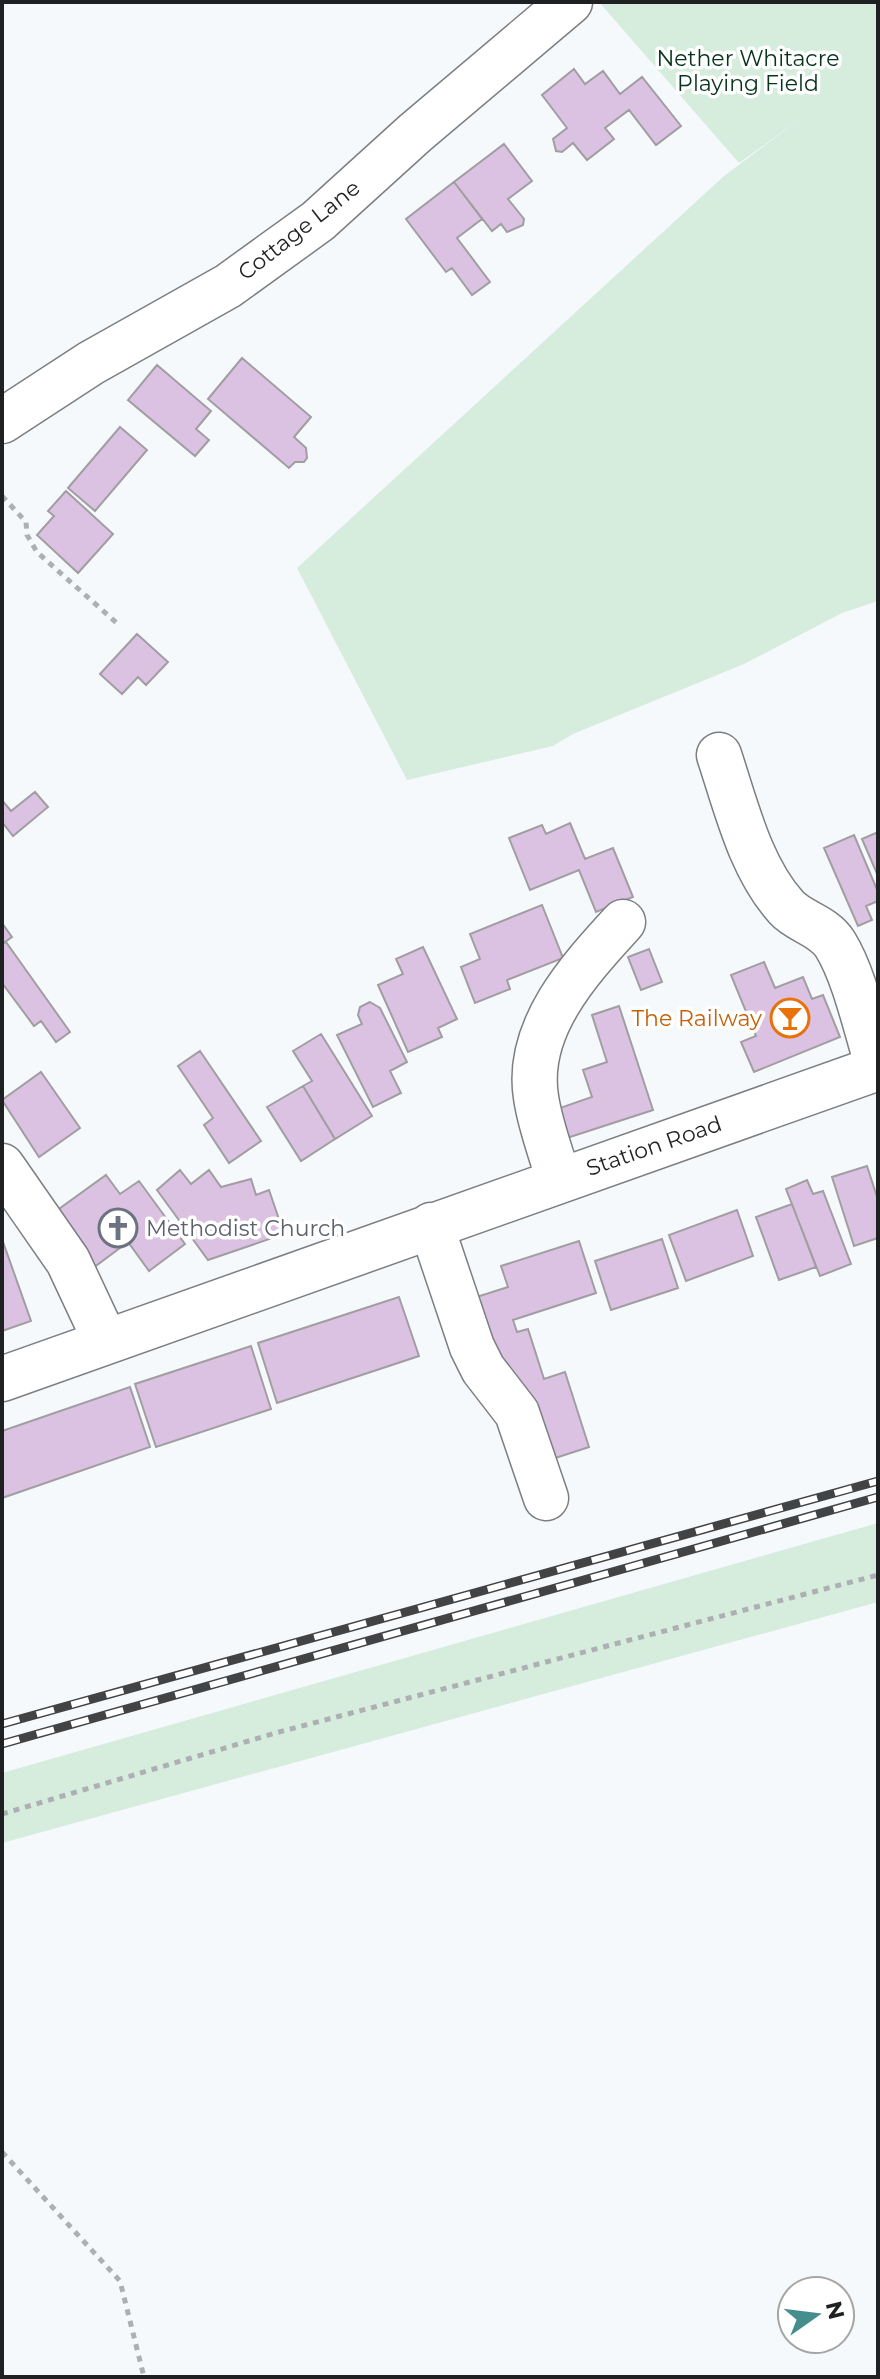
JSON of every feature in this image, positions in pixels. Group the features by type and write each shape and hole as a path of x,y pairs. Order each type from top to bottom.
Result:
{"street":[{"name":"Cottage Lane","path":"2,421 91,363 228,286 318,221 415,133 570,2"},
{"path":"719,755 757,860 773,888 788,910 814,924 835,943 878,1067"},
{"path":"559,1180 536,1096 536,1058 572,978 623,922"},
{"name":"Station Road","path":"2,1379 878,1067"},
{"path":"5,1175 68,1261 106,1342"},
{"path":"431,1225 472,1347 483,1369 517,1413 546,1498"}],"path":[{"path":"2,496 26,522 27,535 37,552 120,626"},
{"path":"2,1814 279,1732 878,1575"},
{"path":"2,2152 120,2281 144,2377"}],"green space":[{"name":"Nether Whitacre Playing Field","path":"599,2 878,2 878,601 842,613 744,664 573,734 553,746 407,780 297,568 724,176 800,119 739,163"},
{"path":"878,1523 878,1602 2,1843 2,1773"}],"building":[{"path":"574,69 585,84 603,71 620,94 642,77 681,126 656,145 629,110 605,128 614,139 587,160 573,143 562,152 556,151 553,139 567,128 542,95"},
{"path":"504,144 532,181 508,199 524,219 523,225 507,232 501,224 492,231 454,182"},
{"path":"454,182 482,219 457,238 490,282 472,295 452,268 446,272 406,219"},
{"path":"242,358 311,417 294,437 306,448 307,458 304,462 295,462 289,468 208,399"},
{"path":"157,365 211,411 196,429 209,440 195,456 128,400"},
{"path":"120,427 147,450 95,511 68,488"},
{"path":"66,491 113,534 78,573 37,535 54,516 48,511"},
{"path":"137,634 168,662 146,685 138,677 122,694 100,674"},
{"path":"35,792 48,807 13,836 2,822 2,800 11,811"},
{"path":"570,823 585,859 613,848 633,897 596,912 579,870 530,890 509,838 542,825 546,834"},
{"path":"878,832 878,876 862,839"},
{"path":"854,835 878,892 878,901 866,906 872,920 858,926 824,848"},
{"path":"542,905 563,958 507,980 510,989 475,1003 461,967 480,959 470,934"},
{"path":"2,923 12,937 2,944"},
{"path":"6,942 70,1032 56,1042 41,1021 34,1026 2,983 2,944"},
{"path":"423,947 457,1019 438,1028 442,1037 408,1052 378,985 403,974 396,959"},
{"path":"649,949 662,982 641,990 628,957"},
{"name":"The Railway","path":"764,962 775,988 803,977 812,999 823,995 840,1037 754,1072 741,1042 756,1036 731,975"},
{"path":"370,1002 380,1008 407,1062 390,1071 401,1093 373,1107 337,1035 362,1024 358,1015 360,1007"},
{"path":"619,1006 653,1110 567,1138 557,1109 592,1097 583,1070 607,1062 592,1015"},
{"path":"321,1034 372,1116 335,1139 303,1086 312,1081 293,1051"},
{"path":"200,1051 261,1141 229,1163 204,1125 213,1118 178,1066"},
{"path":"41,1072 80,1128 39,1157 2,1100"},
{"path":"303,1086 335,1139 301,1161 267,1107"},
{"path":"867,1166 878,1200 878,1238 854,1246 832,1177"},
{"path":"180,1170 191,1184 209,1170 221,1187 251,1179 256,1195 269,1190 284,1234 208,1260 157,1190"},
{"name":"Methodist Church","path":"106,1175 120,1194 139,1181 185,1244 149,1271 128,1242 93,1268 52,1214"},
{"path":"807,1180 813,1194 823,1191 851,1264 820,1276 786,1189"},
{"path":"792,1204 816,1267 779,1280 756,1217"},
{"path":"737,1210 753,1256 686,1281 669,1235"},
{"path":"2,1239 31,1321 2,1331"},
{"path":"662,1239 678,1288 611,1310 595,1261"},
{"path":"579,1241 596,1293 513,1320 517,1332 528,1329 544,1379 565,1372 589,1447 540,1463 470,1299 508,1287 501,1266"},
{"path":"399,1297 419,1356 277,1403 258,1343"},
{"path":"251,1346 271,1409 156,1447 135,1384"},
{"path":"130,1387 150,1447 2,1498 2,1431"}],"railway":[{"path":"2,1724 878,1481"},
{"path":"2,1744 878,1497"}],"place":[{"name":"The Railway","path":"790,1018"},
{"name":"Methodist Church","path":"118,1228"}]}
